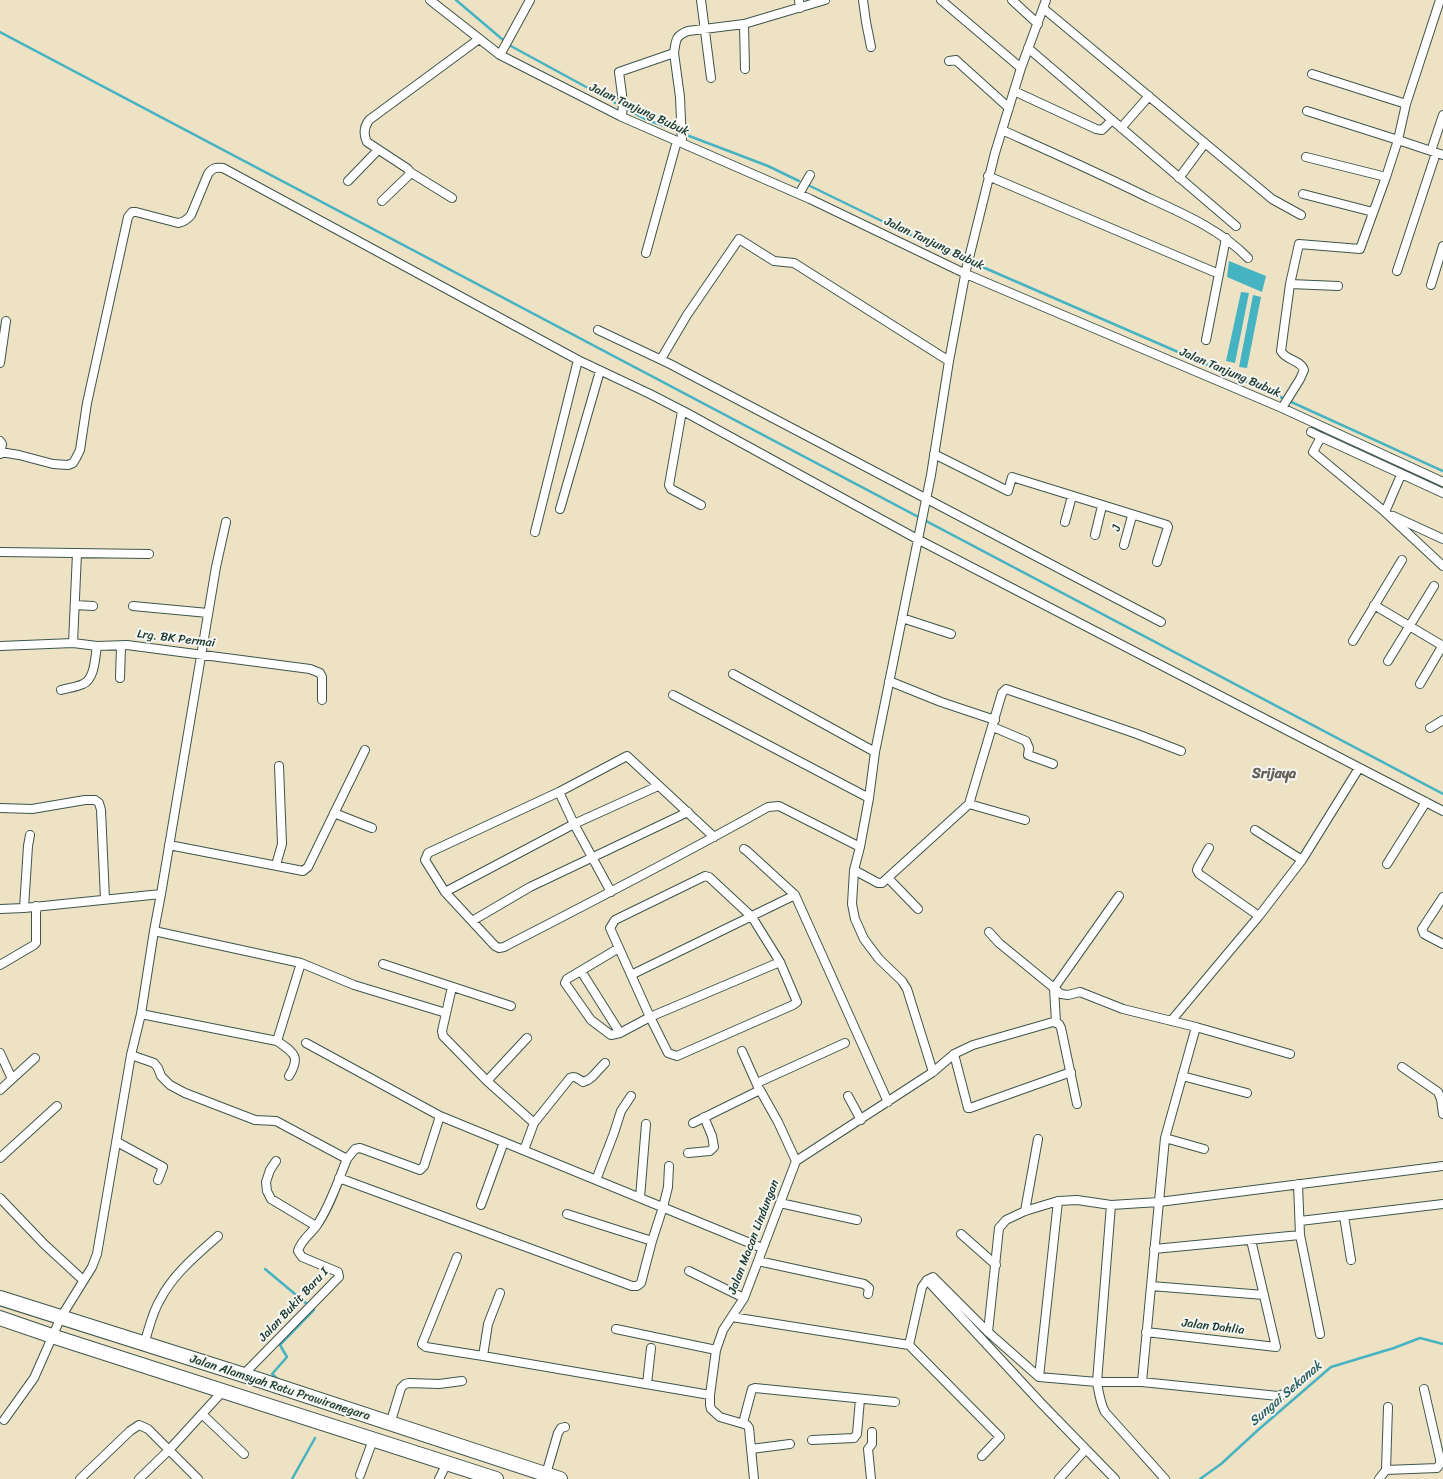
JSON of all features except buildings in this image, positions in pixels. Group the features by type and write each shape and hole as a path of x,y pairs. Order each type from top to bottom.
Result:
{"highway":[{"name":"Jalan Alamsyah Ratu Prawiranegara","path":"0,1298 243,1375 560,1479"},
{"name":"Jalan Alamsyah Ratu Prawiranegara","path":"0,1318 53,1337 496,1479"}],"street":[{"name":"Jalan Tanjung Bubuk","path":"430,0 479,39 623,116 681,140 966,272 1284,405 1319,425 1443,482"},
{"path":"502,52 530,0"},
{"path":"701,0 711,78"},
{"path":"646,253 681,140 682,124 674,53 676,40 680,34 688,31 744,24 799,4 825,0"},
{"path":"863,0 871,47"},
{"path":"941,0 1021,68"},
{"path":"1012,0 1038,24"},
{"path":"1284,405 1304,370 1302,365 1284,355 1281,351 1290,284 1299,244 1360,249 1398,140 1406,104 1440,0"},
{"path":"933,1072 907,989 902,981 879,959 864,939 855,919 852,904 854,870 869,798 875,752 919,537 966,272 988,176 1021,68 1045,4 1149,96 1272,199 1301,215"},
{"path":"744,24 745,69"},
{"path":"452,198 410,172 408,169 367,142 364,137 365,128 369,120 479,39"},
{"path":"1028,48 1236,226"},
{"path":"623,116 623,102 619,75 620,71 674,53"},
{"path":"949,61 956,60 1009,108"},
{"path":"1312,74 1406,104"},
{"path":"1014,91 1096,129 1102,130 1112,120"},
{"path":"1121,128 1149,96"},
{"path":"1307,111 1437,153"},
{"path":"1397,271 1437,153 1443,115"},
{"path":"1002,130 1091,169 1185,215 1226,238 1238,247 1248,258"},
{"path":"1179,178 1205,142"},
{"path":"348,181 378,150"},
{"path":"1306,157 1386,177"},
{"path":"0,441 2,444 0,453 19,454 53,464 68,465 73,463 80,450 87,403 128,217 132,212 136,212 178,222 188,219 211,169 218,167 223,168 578,360 650,394 919,537 1443,811"},
{"path":"382,201 408,176 410,172"},
{"path":"799,194 810,175"},
{"path":"988,176 1219,274"},
{"path":"1303,194 1373,212"},
{"path":"1206,340 1226,238"},
{"path":"661,359 687,315 738,239 774,261 794,263 949,361"},
{"path":"1431,285 1443,246"},
{"path":"1290,284 1338,286"},
{"path":"0,363 6,321"},
{"path":"598,330 661,359 925,502 1161,622"},
{"path":"535,532 578,360"},
{"path":"560,509 600,371"},
{"path":"682,411 669,485 671,489 701,505"},
{"path":"1319,425 1315,434 1313,452 1385,512 1443,566"},
{"path":"1315,434 1403,476 1443,493"},
{"path":"934,454 1008,490 1012,477 1132,516 1165,524 1168,527 1157,562"},
{"path":"1385,512 1403,476 1410,467"},
{"path":"1065,522 1072,496"},
{"path":"1094,535 1102,506"},
{"path":"1385,512 1443,539"},
{"name":"J","path":"1124,546 1132,516"},
{"path":"4,1420 34,1378 61,1317 95,1260 97,1254 131,1055 141,1014 208,613 226,522"},
{"path":"0,552 150,554"},
{"path":"73,643 77,553"},
{"path":"1352,641 1402,560"},
{"path":"1388,661 1434,586"},
{"path":"75,605 92,606"},
{"path":"1374,605 1443,646 1420,684"},
{"path":"133,606 208,613"},
{"path":"902,618 952,634"},
{"name":"Lrg. BK Permai","path":"0,646 73,643 98,646 121,646 202,654 310,669 317,671 322,677 322,700"},
{"path":"61,690 83,684 89,679 92,673 98,646"},
{"path":"120,678 121,646"},
{"path":"733,674 875,752"},
{"path":"889,681 994,724 1026,741 1029,748 1028,755 1053,764"},
{"path":"854,870 882,883 969,804 1002,693 1006,689 1137,734 1181,751"},
{"path":"673,695 869,798"},
{"path":"1430,728 1443,720"},
{"path":"169,845 276,865 299,871 306,869 365,750"},
{"path":"714,837 626,756 559,792 428,854 426,860 446,892 495,946 501,948 611,892 714,837 768,807 776,806 860,847"},
{"path":"276,865 282,844 279,766"},
{"path":"1171,1021 1259,916 1302,860 1359,768"},
{"path":"446,892 574,824 658,786"},
{"path":"559,792 591,858 611,892"},
{"path":"0,808 32,809 85,800 95,800 98,803 100,810 105,899"},
{"path":"1387,864 1426,802"},
{"path":"969,804 1025,820"},
{"path":"472,921 530,887 688,812"},
{"path":"334,813 372,828"},
{"path":"1255,830 1302,860"},
{"path":"24,908 30,835"},
{"path":"1209,848 1198,867 1197,870 1199,874 1259,916"},
{"path":"744,850 747,851 795,895 888,1102"},
{"path":"705,876 709,877 752,917 780,962 797,1000 796,1003 677,1056 668,1053 619,948 610,931 611,925 615,920 705,876"},
{"path":"888,878 918,909"},
{"path":"0,909 24,908 161,894"},
{"path":"631,975 795,895"},
{"path":"1077,1104 1061,1028 1056,1022 1054,988 1119,896"},
{"path":"1443,897 1422,929 1424,934 1443,944"},
{"path":"0,965 34,946 36,943 36,906"},
{"path":"154,930 301,963 354,985 446,1013"},
{"path":"989,932 999,943 1061,994 1068,995 1080,992 1123,1009 1196,1027 1290,1054"},
{"path":"619,948 567,979 565,984 591,1020 610,1035 620,1033 650,1017 780,962"},
{"path":"277,1041 301,963"},
{"path":"382,964 511,1006"},
{"path":"581,971 620,1033"},
{"path":"452,987 442,1033 444,1038 534,1123"},
{"path":"141,1014 277,1041 294,1055 296,1059 289,1076"},
{"path":"742,1051 758,1087 779,1124 796,1161 933,1072 954,1054 973,1045 1056,1022"},
{"path":"1142,1382 1165,1138 1196,1027"},
{"path":"487,1080 527,1038"},
{"path":"306,1043 440,1116 762,1248"},
{"path":"693,1123 758,1087 845,1043"},
{"path":"0,1054 12,1079"},
{"path":"954,1054 968,1108 1071,1072"},
{"path":"131,1055 154,1063 161,1076 170,1085 185,1093 255,1120 278,1122 347,1159 355,1149 360,1148 420,1170 424,1166 440,1116"},
{"path":"0,1090 34,1058"},
{"path":"524,1150 534,1123 570,1078 576,1077 583,1082 588,1080 605,1063"},
{"path":"1402,1067 1438,1092 1441,1099 1443,1114"},
{"path":"1182,1076 1247,1093"},
{"path":"596,1180 614,1133 620,1111 631,1096"},
{"path":"848,1096 861,1120"},
{"path":"0,1158 57,1106"},
{"path":"688,1153 710,1151 714,1147 712,1136 704,1117"},
{"path":"640,1198 646,1124"},
{"path":"1165,1138 1204,1149"},
{"path":"1025,1211 1038,1139"},
{"path":"117,1142 163,1166 158,1180"},
{"path":"481,1205 504,1142"},
{"name":"Jalan Bukit Baru I","path":"243,1375 339,1277 338,1272 302,1257 298,1252 300,1245 316,1226 326,1209 347,1159"},
{"path":"276,1161 270,1170 266,1182 267,1191 271,1199 316,1226"},
{"name":"Jalan Macan Lindungan","path":"743,1423 720,1417 711,1409 710,1396 716,1350 723,1330 744,1298 796,1161"},
{"path":"339,1178 635,1286 641,1283 652,1241 663,1208 668,1187 669,1166"},
{"path":"988,1332 999,1228 1006,1220 1025,1211 1058,1201 1077,1200 1111,1205 1159,1202 1443,1166"},
{"path":"1298,1184 1300,1235 1320,1334"},
{"path":"0,1198 44,1244 83,1280"},
{"path":"1039,1378 1058,1201"},
{"path":"780,1203 857,1220"},
{"path":"1300,1221 1443,1204"},
{"path":"1111,1205 1097,1382 1101,1405 1105,1412 1164,1479"},
{"path":"566,1214 652,1241"},
{"path":"1344,1216 1351,1260"},
{"path":"961,1234 996,1265"},
{"path":"1154,1249 1300,1235"},
{"path":"144,1344 154,1312 163,1294 190,1262 218,1236"},
{"path":"1151,1286 1264,1295 1251,1240"},
{"path":"457,1257 422,1344 423,1346 710,1396"},
{"path":"758,1261 864,1284 869,1288 868,1294"},
{"path":"690,1271 744,1298"},
{"path":"909,1345 922,1287 927,1280 932,1277 935,1278 988,1332 1039,1378 1097,1382 1142,1382 1278,1396 1284,1394"},
{"path":"927,1280 1115,1479"},
{"path":"483,1356 488,1324 500,1293"},
{"name":"Jalan Dahlia","path":"1146,1332 1276,1346 1264,1295"},
{"path":"732,1317 909,1345 1000,1437 982,1456"},
{"path":"616,1328 716,1350"},
{"path":"646,1384 651,1348"},
{"path":"390,1424 401,1388 405,1384 449,1384 462,1381"},
{"path":"754,1479 749,1428 743,1423 752,1389 755,1388 895,1402"},
{"path":"1386,1470 1437,1468 1440,1464 1424,1389"},
{"path":"139,1479 169,1450 222,1391"},
{"path":"812,1440 854,1438 857,1434 860,1398"},
{"path":"1379,1479 1386,1470 1388,1407"},
{"path":"202,1414 244,1454"},
{"path":"80,1479 137,1426 142,1425 148,1429 198,1479"},
{"path":"546,1474 558,1433 561,1428 565,1427"},
{"path":"871,1479 868,1448 872,1444 872,1432"},
{"path":"360,1475 373,1440"},
{"path":"751,1449 790,1444"},
{"path":"1059,1479 1086,1449"},
{"path":"439,1479 447,1463"}],"water":[{"path":"1229,261 1266,276 1262,292 1227,277"},
{"path":"1241,292 1249,293 1235,363 1226,361"},
{"path":"1253,295 1261,297 1247,368 1239,367"}],"waterway":[{"path":"456,0 509,45 645,119 680,132"},
{"path":"0,32 1443,794"},
{"path":"684,134 768,166 799,181"},
{"path":"808,185 925,242 1254,385 1443,471"},
{"path":"265,1269 307,1304"},
{"path":"280,1381 272,1374 287,1357 280,1345 314,1310"},
{"name":"Sungai Sekanak","path":"1200,1479 1221,1464 1331,1367 1394,1348 1420,1338 1443,1344"},
{"path":"292,1479 315,1438"}],"district":[{"name":"Srijaya","path":"1274,774"}]}
